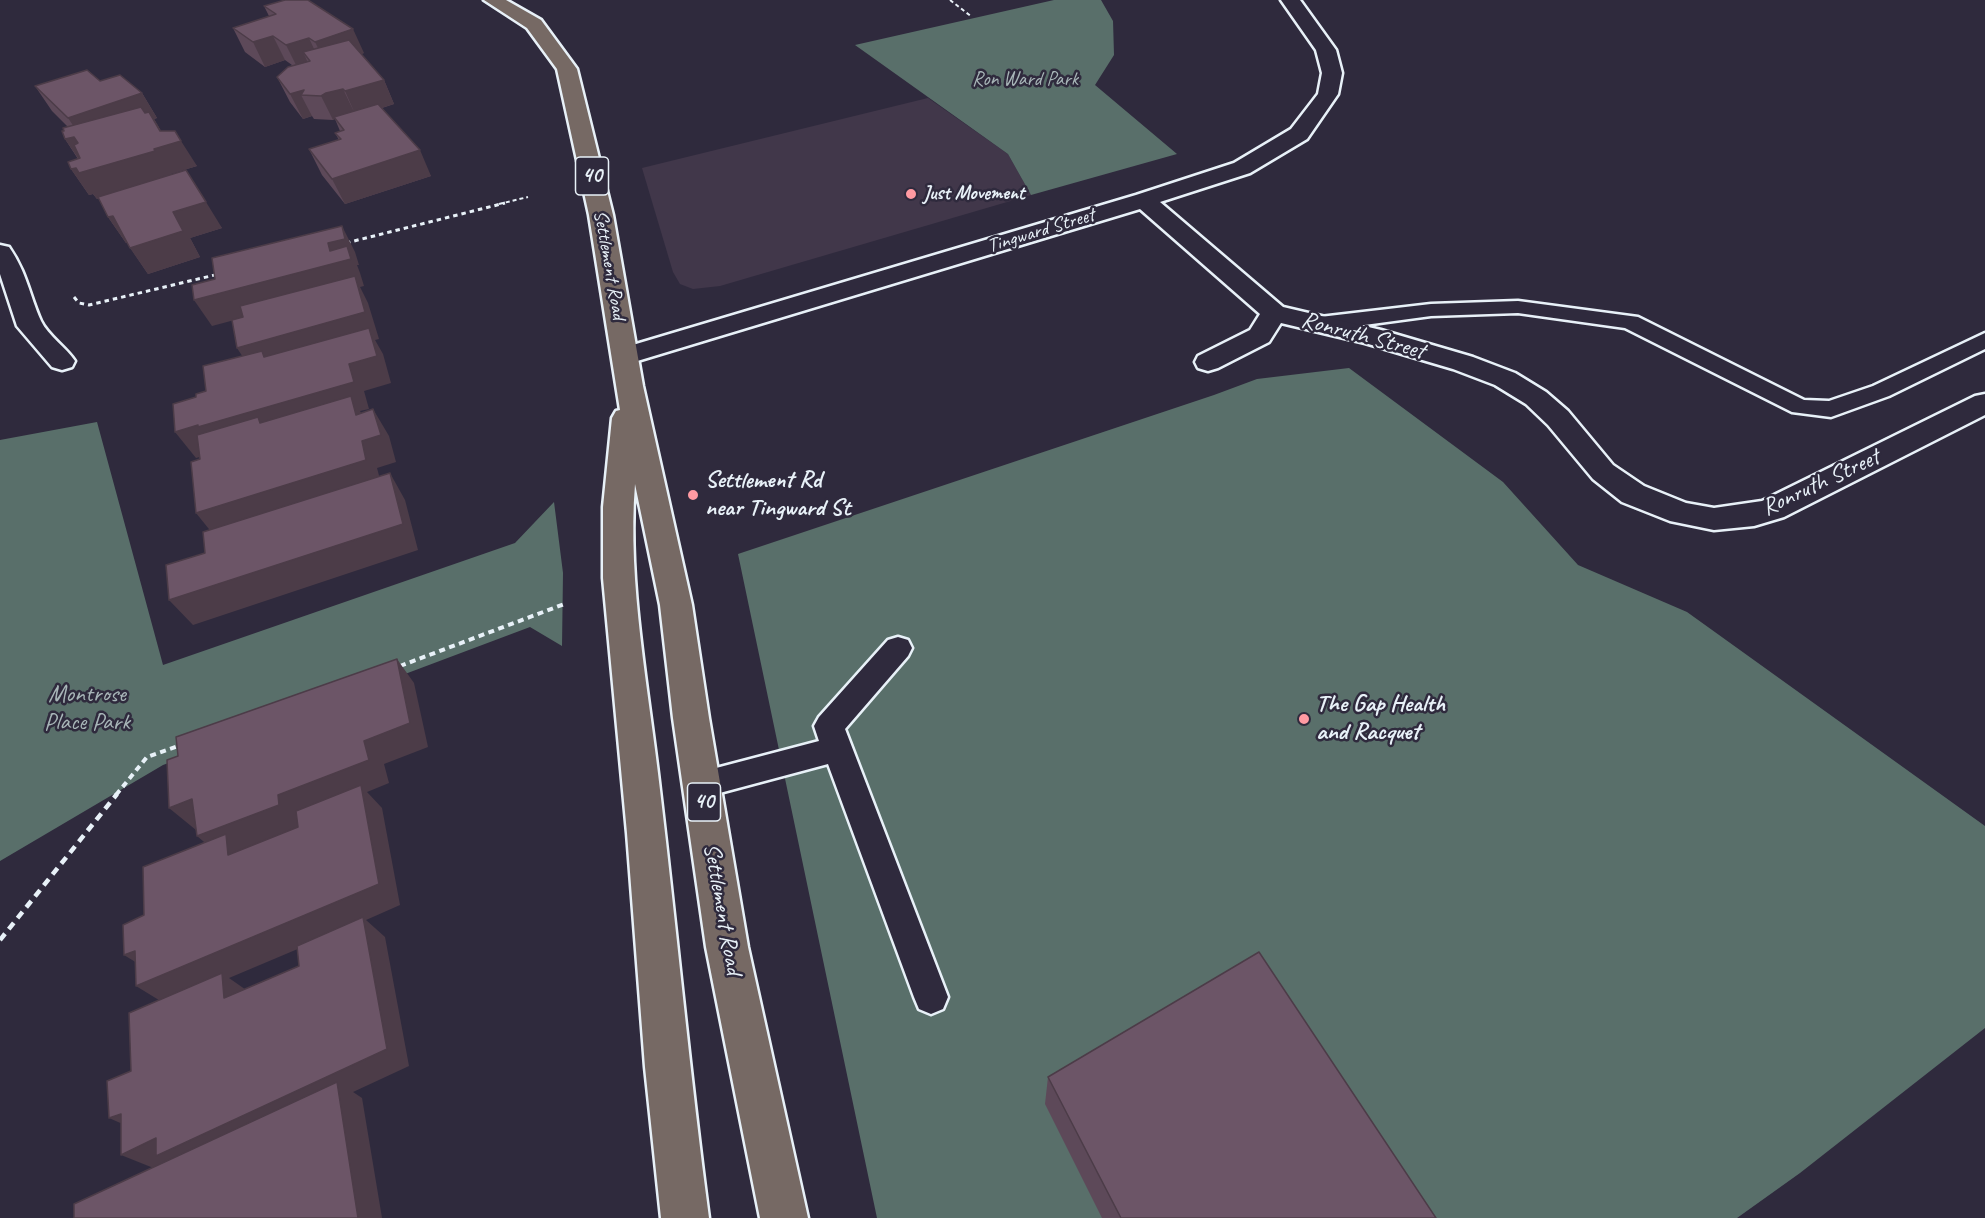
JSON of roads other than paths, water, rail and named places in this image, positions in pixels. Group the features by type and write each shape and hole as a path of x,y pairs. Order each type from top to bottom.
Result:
{"main road":[{"name":"Settlement Road","path":"493,0 534,24 567,69 601,215 627,371 676,605 701,785 727,947 784,1218"},
{"name":"Settlement Road","path":"627,371 618,507 619,578 645,822 667,1067 685,1218"}],"street":[{"name":"Tingward Street","path":"627,371 1242,168 1299,135 1328,94 1332,73 1326,50 1306,19 1290,0"},
{"name":"Ronruth Street","path":"1144,200 1274,313 1406,346 1505,379 1536,398 1558,418 1602,472 1633,494 1681,513 1714,519 1773,509 1985,403"},
{"path":"0,252 15,279 30,326 62,361"},
{"name":"Ronruth Street","path":"1208,362 1260,336 1274,313"}],"lane":[{"path":"1320,324 1431,310 1518,307 1630,322 1800,407 1831,409 1881,391 1985,340"},
{"path":"898,648 830,726 931,997"},
{"path":"701,785 837,749"}],"place":[{"name":"Just Movement","path":"911,194"},
{"name":"Settlement Rd near Tingward St","path":"693,495"},
{"name":"The Gap Health and Racquet","path":"1304,719"}],"park label":[{"name":"Ron Ward Park","path":"1025,80"},
{"name":"Montrose Place Park","path":"87,709"}]}
